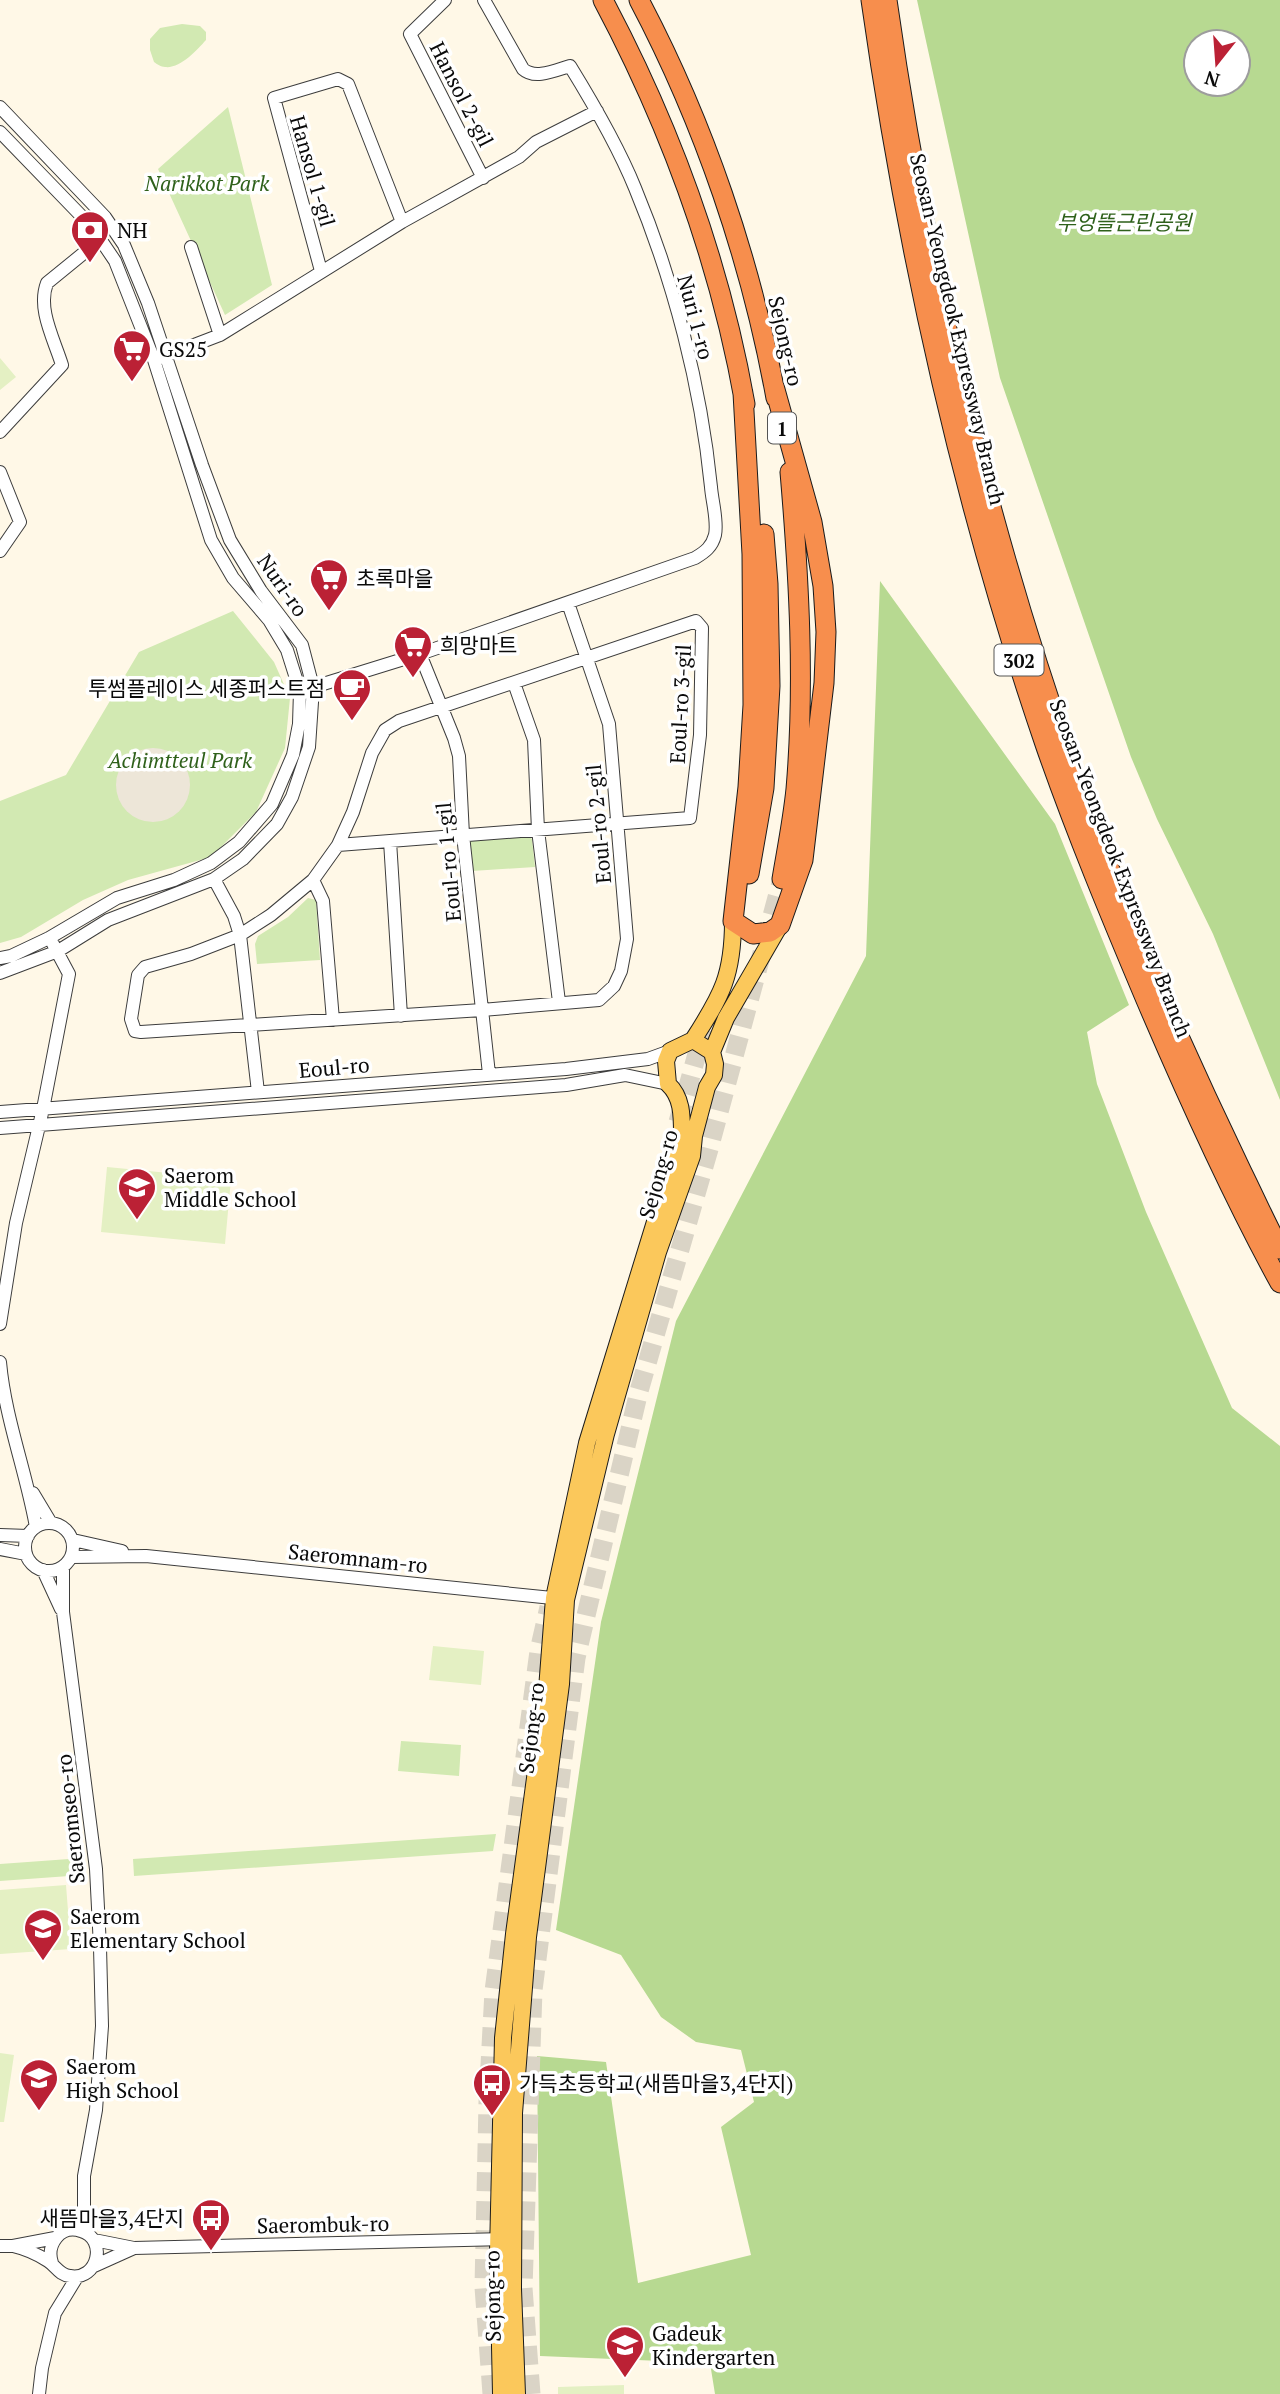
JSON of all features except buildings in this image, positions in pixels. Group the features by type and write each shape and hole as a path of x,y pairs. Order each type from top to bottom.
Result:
{"highway":[{"name":"1","path":"603,0 658,113 690,196 718,289 743,393 759,477 768,584 770,686 764,788 749,874"},
{"name":"Sejong-ro","path":"639,0 686,101 719,186 748,280 774,386 790,472 800,582 801,661 796,791 782,879"},
{"name":"Seosan-Yeongdeok Expressway Branch","path":"871,0 889,125 917,268 956,437 1002,606 1046,748 1114,925 1183,1088 1280,1283"},
{"name":"Seosan-Yeongdeok Expressway Branch","path":"887,0 904,120 932,262 977,459 1020,610 1062,739 1127,916 1196,1077 1280,1249"},
{"path":"743,393 752,541 753,705 748,787 733,921 753,934 769,932 780,925 803,860 824,683 826,632 823,586 812,522 774,386"}],"main road":[{"path":"670,1051 692,1040 723,991 730,968 733,921"},
{"name":"Sejong-ro","path":"560,1599 658,1252 692,1156 694,1136 707,1087 714,1075 712,1052 726,1018 780,925"},
{"path":"692,1040 712,1052"},
{"name":"Sejong-ro","path":"501,2394 506,2239 503,2038 514,1934 560,1599 587,1443 678,1150 682,1120 666,1061 670,1051"},
{"path":"673,1089 697,1092 707,1087"},
{"name":"Sejong-ro","path":"506,2239 517,2394"}],"street":[{"name":"Hansol 2-gil","path":"445,0 410,34 483,178"},
{"path":"159,358 220,335 402,222 519,157 536,142 597,111 570,66 538,75 529,74 523,69 484,0"},
{"name":"Hansol 1-gil","path":"321,271 274,98 338,79 348,83 402,222"},
{"name":"Nuri-ro","path":"0,107 105,217 124,245 135,269 211,540 227,569 268,620 287,650 300,691 299,724 293,755 272,804 246,835 211,863 174,880 117,898 49,938 11,956 0,958"},
{"name":"Nuri 1-ro","path":"300,691 420,654 568,603 695,558 709,549 715,533 709,467 681,327 635,187 597,111"},
{"name":"Nuri-ro","path":"0,132 101,239 123,277 159,358 230,540 261,591 302,645 313,687 309,747 301,774 277,824 254,849 214,879 108,920 58,951 0,973"},
{"path":"0,432 62,365 43,305 43,293 47,283 101,239"},
{"path":"191,247 220,335"},
{"path":"0,472 20,522 0,551"},
{"name":"Eoul-ro 2-gil","path":"482,1010 599,1000 614,986 621,971 627,939 609,724 568,603"},
{"name":"Eoul-ro 3-gil","path":"338,845 690,818 700,735 702,628 696,621 399,721 386,730 378,740 353,812 338,845 313,880 271,915 240,935 191,954 145,967 138,975 131,1023 135,1031 141,1032 482,1010"},
{"name":"Eoul-ro 1-gil","path":"420,654 454,737 458,756 463,835 489,1074"},
{"path":"514,683 534,740 538,830 559,1002"},
{"path":"390,841 401,1016"},
{"path":"214,879 234,916 240,935 258,1092"},
{"path":"313,880 323,901 333,1020"},
{"path":"0,1324 16,1223 43,1109 69,974 49,938"},
{"name":"Eoul-ro","path":"0,1112 566,1069 648,1059 670,1051"},
{"name":"Eoul-ro","path":"0,1128 566,1085 625,1075 673,1089"},
{"path":"0,1362 2,1389 29,1487 32,1532 26,1554 30,1561 43,1570 63,1567 72,1557 72,1540 65,1528 51,1523 29,1487"},
{"path":"0,1535 32,1532 51,1523"},
{"name":"Saeromnam-ro","path":"72,1540 146,1556 560,1599"},
{"path":"0,1549 26,1554"},
{"name":"Saeromnam-ro","path":"72,1557 146,1556"},
{"path":"63,1567 63,1612"},
{"path":"43,1570 63,1612"},
{"name":"Saeromseo-ro","path":"63,1612 96,1869 100,1947 102,2026 96,2110 85,2176 83,2234"},
{"path":"83,2234 98,2253 90,2271 71,2276 31,2251 6,2246 83,2234"},
{"name":"Saerombuk-ro","path":"83,2234 134,2248 506,2239"},
{"path":"52,2263 50,2250 55,2238"},
{"name":"Saerombuk-ro","path":"94,2266 134,2248"},
{"path":"39,2394 55,2313 71,2276"}],"green space":[{"name":"부엉뜰근린공원","path":"917,0 1280,0 1280,1100 1213,934 1157,819 1131,757 1000,378"},
{"path":"182,24 200,26 206,32 206,40 188,58 176,65 164,67 154,62 150,39 160,28"},
{"name":"Narikkot Park","path":"228,107 272,285 225,315 158,169"},
{"path":"0,358 16,377 0,390"},
{"path":"880,581 1055,824 1129,1005 1087,1032 1097,1084 1146,1212 1232,1408 1280,1446 1280,2394 715,2394 710,2363 540,2356 537,2056 606,2062 638,2283 751,2255 721,2127 754,2102 741,2050 696,2042 661,2017 621,1955 556,1930 601,1622 676,1321 866,956"},
{"name":"Achimtteul Park","path":"233,611 274,662 290,698 285,748 256,812 211,857 128,880 83,900 21,937 0,943 0,801 66,775 139,652"},
{"path":"526,833 532,839 535,867 472,871 469,843 472,837"},
{"path":"308,898 316,900 320,960 257,964 255,944 258,936 288,917"},
{"path":"107,1167 231,1179 225,1244 101,1232"},
{"path":"433,1646 484,1651 481,1685 429,1680"},
{"path":"401,1741 461,1745 459,1776 398,1771"},
{"path":"496,1834 493,1851 134,1876 133,1859"},
{"path":"83,1858 83,1875 0,1881 0,1864"},
{"path":"66,1885 71,1949 0,1954 0,1890"},
{"path":"0,2053 14,2055 4,2122 0,2122"},
{"path":"624,2385 624,2394 558,2394 558,2387"}],"shaded area":[{"path":"146,748 160,748 174,754 184,764 190,785 188,799 174,816 160,822 146,822 132,816 122,806 116,792 116,778 122,764 132,754"}],"tunnel":[{"path":"531,2394 523,2288 533,1990 576,1658 639,1391 709,1149 782,879"},
{"path":"678,1122 704,1029"},
{"path":"492,2394 484,2287 488,2102 494,1991 539,1651 549,1607"}],"place":[{"name":"NH","path":"90,264"},
{"name":"GS25","path":"132,383"},
{"name":"초록마을","path":"329,612"},
{"name":"희망마트","path":"413,679"},
{"name":"투썸플레이스 세종퍼스트점","path":"352,722"},
{"name":"Saerom Middle School","path":"137,1221"},
{"name":"Saerom Elementary School","path":"43,1962"},
{"name":"Saerom High School","path":"39,2112"},
{"name":"가득초등학교(새뜸마을3,4단지)","path":"492,2117"},
{"name":"새뜸마을3,4단지","path":"211,2252"},
{"name":"Gadeuk Kindergarten","path":"625,2379"}]}
